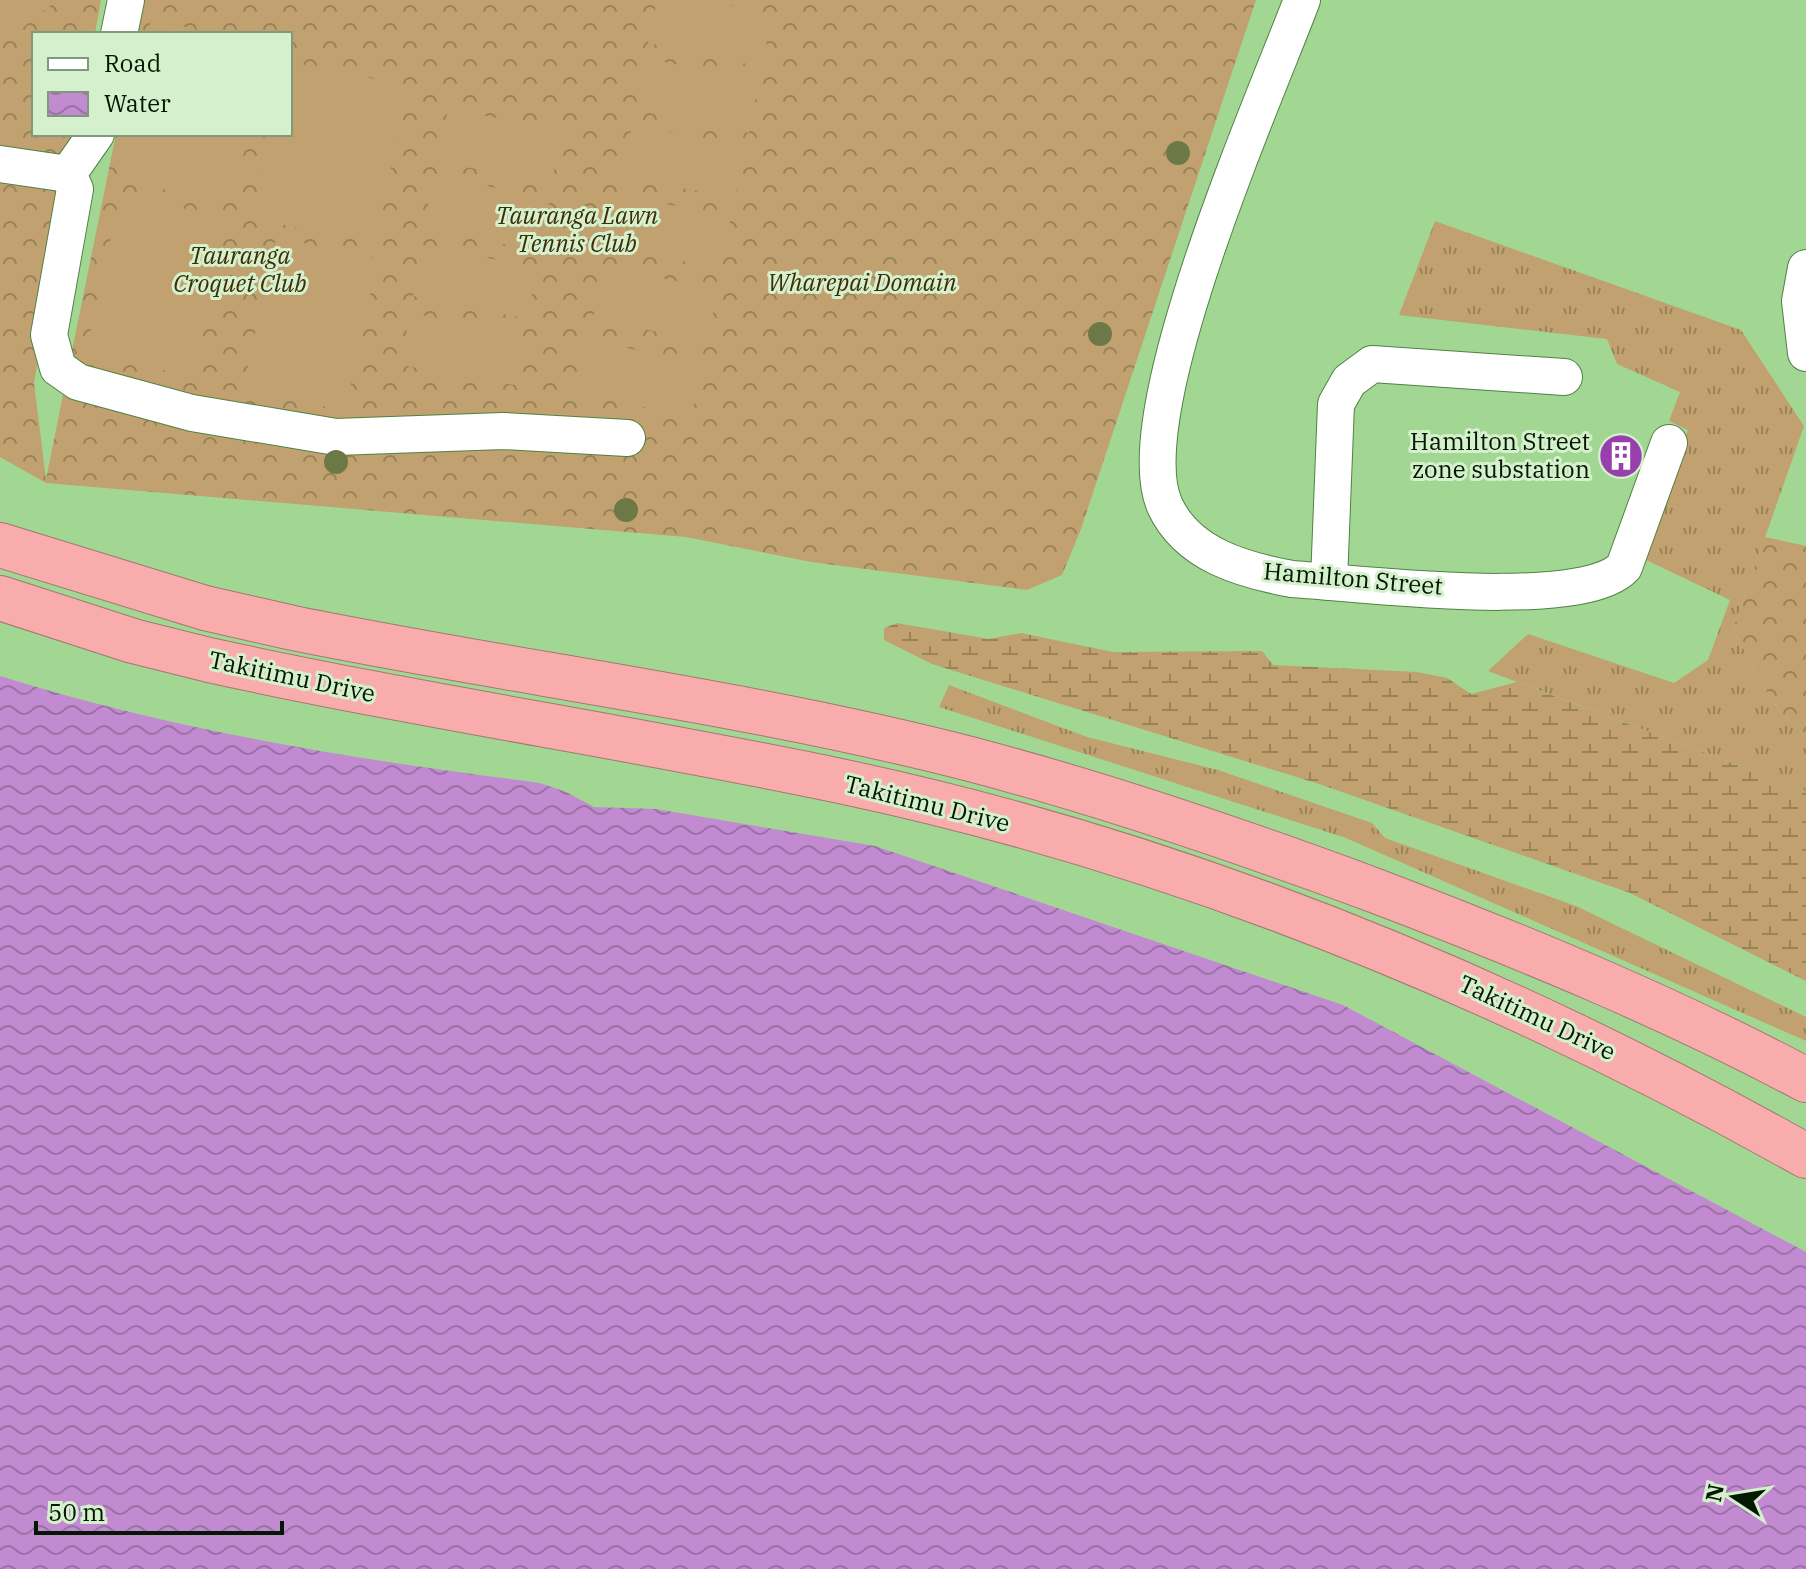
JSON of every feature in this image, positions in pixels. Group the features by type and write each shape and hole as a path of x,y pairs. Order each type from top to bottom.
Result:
{"highway":[{"name":"Takitimu Drive","path":"0,545 190,604 293,628 849,732 973,760 1096,795 1255,847 1574,968 1806,1080"},
{"name":"Takitimu Drive","path":"0,598 133,641 209,660 843,782 1025,828 1224,888 1360,939 1537,1016 1684,1088 1806,1156"},
{"path":"1537,1016 1704,1076 1806,1125"}],"street":[{"path":"119,32 126,0"},
{"name":"Hamilton Street","path":"1302,0 1223,204 1169,368 1160,413 1156,471 1164,504 1183,532 1218,558 1272,575 1329,581 1543,592 1606,579 1624,567 1669,443"},
{"path":"68,174 95,136"},
{"path":"0,164 68,174"},
{"path":"68,174 75,189 49,335 58,368 78,382 192,413 336,437 503,431 627,438"},
{"path":"1806,268 1800,301 1806,353"},
{"path":"1329,581 1336,404 1349,381 1372,364 1564,377"}],"green space":[{"name":"Wharepai Domain","path":"0,0 101,0 95,32 32,32 32,136 77,136 34,383 46,479 116,136 292,136 292,32 136,32 143,0 1256,0 1081,529 1062,575 1027,590 811,562 686,537 46,483 0,457"},
{"path":"0,0 58,0 25,26 0,39"},
{"path":"657,0 705,0 773,14 761,67 648,43"},
{"path":"151,19 206,32 148,32"},
{"path":"645,58 759,81 749,133 635,110"},
{"path":"292,62 407,85 376,243 254,219 271,136 292,136"},
{"path":"448,109 561,130 552,183 438,162"},
{"path":"632,124 746,146 735,198 622,177"},
{"path":"126,136 248,136 232,203 116,180"},
{"path":"434,175 550,199 539,251 423,228"},
{"path":"617,194 731,217 721,269 606,246"},
{"path":"120,195 228,218 193,377 86,353"},
{"path":"1435,221 1741,330 1804,426 1733,629 1773,703 1806,738 1806,791 1488,671 1528,634 1674,683 1708,660 1730,600 1642,558 1688,430 1669,421 1680,392 1617,364 1607,339 1399,315"},
{"path":"276,237 378,259 345,411 243,389"},
{"path":"423,245 537,268 527,319 413,296"},
{"path":"604,266 718,290 707,342 593,319"},
{"path":"410,313 523,334 514,385 400,365"},
{"path":"586,339 702,364 692,417 575,393"},
{"path":"1765,537 1806,546 1806,738 1773,703 1733,629"},
{"path":"897,623 989,639 1021,633 1113,652 1262,651 1273,665 1417,672 1447,678 1471,694 1517,682 1806,791 1806,981 1630,893 1319,784 932,664 884,640 884,628"},
{"path":"949,685 1087,737 1218,770 1372,823 1385,838 1576,906 1806,1017 1806,1041 1346,838 939,707"}],"water":[{"path":"0,676 134,713 267,742 540,783 594,807 656,809 875,846 1343,1005 1806,1252 1806,1569 0,1569"}],"place":[{"name":"Hamilton Street zone substation","path":"1621,456"}],"park label":[{"name":"Tauranga Lawn Tennis Club","path":"577,230"},
{"name":"Tauranga Croquet Club","path":"240,270"}]}
